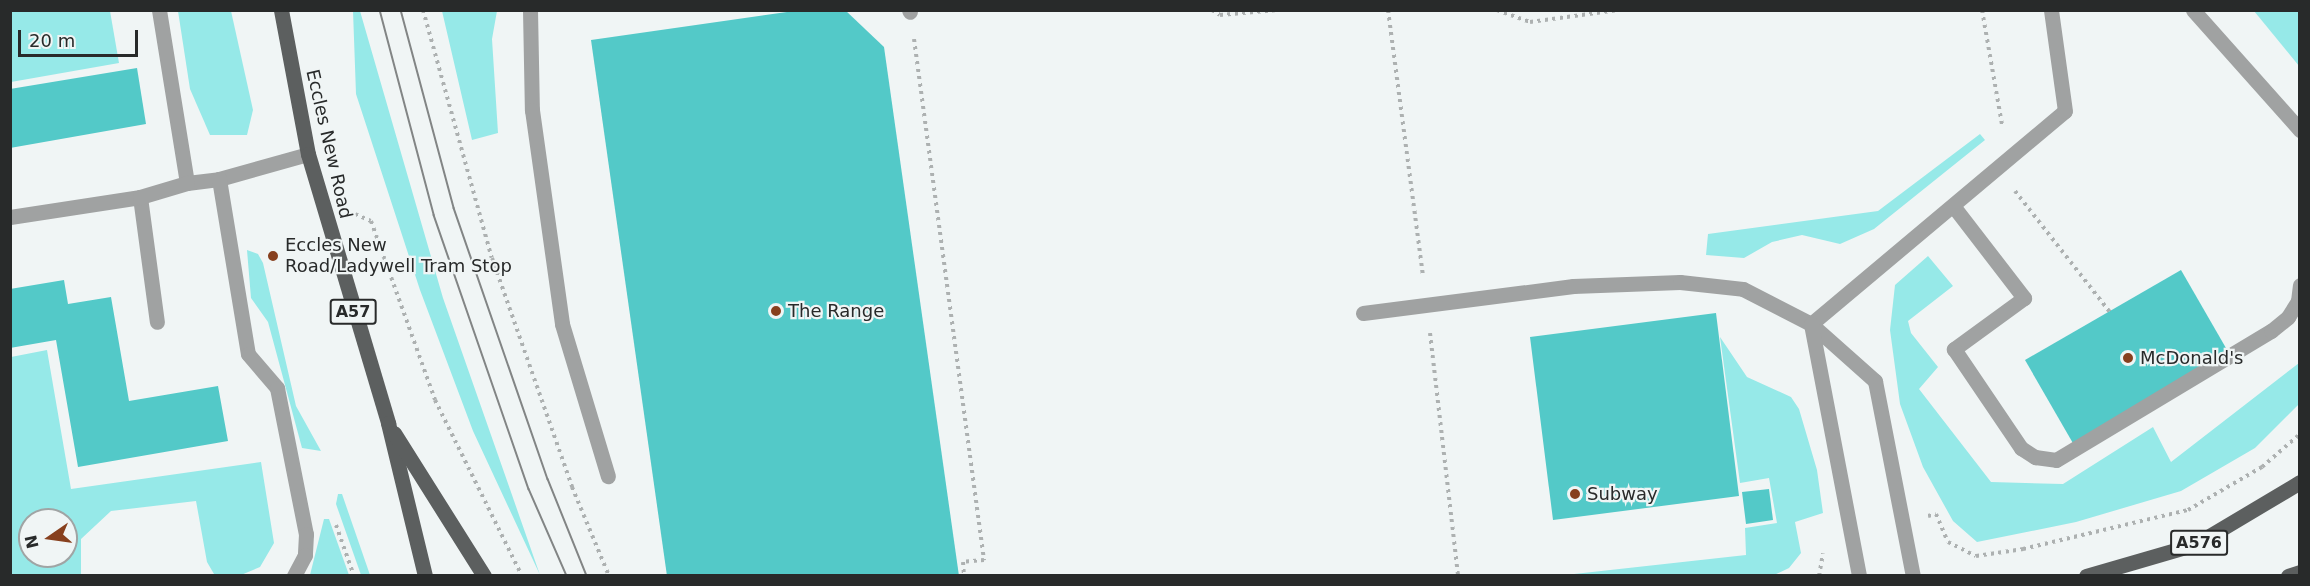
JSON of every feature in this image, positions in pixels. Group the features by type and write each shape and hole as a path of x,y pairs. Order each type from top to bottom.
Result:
{"main road":[{"name":"Eccles New Road","path":"281,10 308,154 388,423 425,576"},
{"name":"Eccles New Road","path":"388,423 484,576"},
{"name":"A576","path":"2086,576 2196,544 2300,482"},
{"path":"2288,576 2300,572"}],"street":[{"path":"159,10 187,183"},
{"path":"530,10 532,110 562,324 609,476"},
{"path":"1811,324 1954,207 2065,111 2051,10"},
{"path":"2193,10 2300,130"},
{"path":"10,218 140,197 187,183 219,180 308,154"},
{"path":"219,180 248,354 277,388 306,534 305,555 294,576"},
{"path":"140,197 157,322"},
{"path":"1954,207 2024,297 1954,349 2021,448 2035,457 2056,460 2271,331 2298,302 2300,285"},
{"path":"1363,313 1573,286 1680,282 1743,289 1811,324 1875,381 1913,576"},
{"path":"1811,324 1859,576"}],"path":[{"path":"423,10 492,258 572,487 609,576"},
{"path":"1212,10 1220,15 1277,10"},
{"path":"1497,10 1530,22 1618,10"},
{"path":"909,11 984,560 963,562 964,576"},
{"path":"321,200 371,221 435,400 522,576"},
{"path":"1936,513 1948,542 1976,556 2023,549 2188,510 2262,467 2300,434"},
{"path":"1819,576 1823,548"}],"shaded area":[{"path":"11,10 110,11 119,63 11,82"},
{"path":"178,11 231,11 253,110 247,135 210,135 190,89"},
{"path":"353,11 360,11 443,298 540,575 473,431 420,290 356,94"},
{"path":"442,11 497,11 492,39 498,133 472,140"},
{"path":"2254,11 2299,11 2299,66"},
{"path":"1980,134 1985,140 1874,229 1840,244 1802,235 1772,242 1744,258 1706,255 1708,234 1878,211"},
{"path":"247,250 258,254 263,263 296,406 321,451 302,448 268,322 251,298"},
{"path":"1928,256 1953,286 1908,321 1911,333 1938,367 1919,389 1991,482 2063,484 2153,427 2171,462 2299,363 2299,404 2255,448 2181,491 2076,522 1977,542 1953,521 1923,467 1900,404 1890,330 1895,285"},
{"path":"1720,337 1747,377 1791,397 1799,409 1817,470 1823,513 1795,522 1801,553 1789,568 1774,575 1565,575 1746,555 1745,528 1777,523 1769,478 1740,483"},
{"path":"47,350 71,489 261,462 274,543 260,567 241,575 214,574 207,562 196,501 111,511 81,539 81,575 11,575 11,357"},
{"path":"338,494 342,494 370,575 361,575 336,504"},
{"path":"324,519 329,519 349,575 310,575"}],"building":[{"name":"The Range","path":"801,10 845,10 884,47 959,576 667,576 591,40"},
{"path":"137,68 146,124 10,148 10,89"},
{"name":"McDonald's","path":"2181,270 2230,355 2074,445 2025,360"},
{"path":"64,280 68,304 111,297 129,401 218,386 228,441 78,467 56,340 10,348 10,289"},
{"path":"1716,313 1739,496 1553,520 1530,337"},
{"path":"1769,489 1773,520 1746,524 1742,492"}],"tram line":[{"path":"380,10 434,215 529,489 567,576"},
{"path":"401,10 454,208 548,479 587,576"}],"place":[{"name":"Eccles New Road/Ladywell Tram Stop","path":"273,256"},
{"name":"The Range","path":"776,311"},
{"name":"McDonald's","path":"2128,358"},
{"name":"Subway","path":"1575,494"}]}
